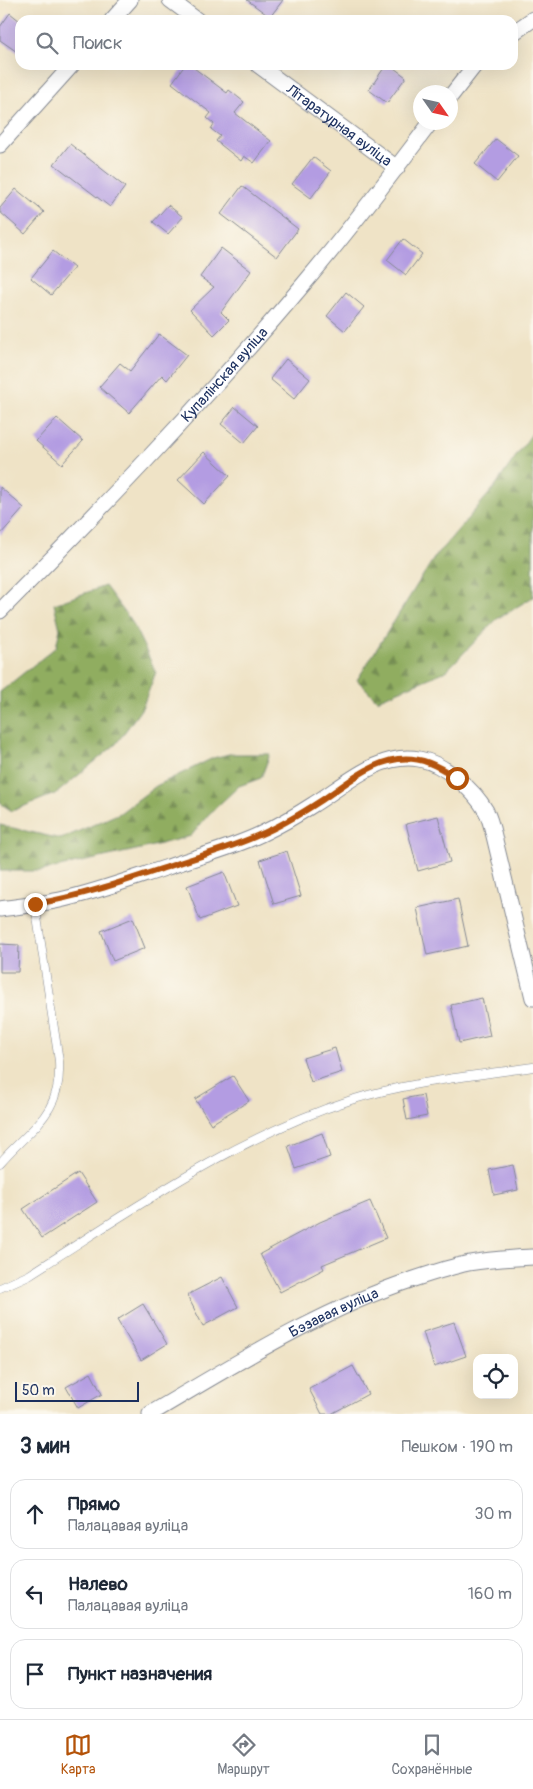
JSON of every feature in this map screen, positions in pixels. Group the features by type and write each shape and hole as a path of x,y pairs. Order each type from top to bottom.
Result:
{"street":[{"path":"116,15 130,0"},
{"path":"170,0 190,15"},
{"path":"518,30 533,19"},
{"path":"0,146 68,70"},
{"name":"Літаратурная вуліца","path":"265,70 397,168"},
{"path":"458,87 471,70"},
{"name":"Купалінская вуліца","path":"0,611 116,493 302,286 425,130"},
{"path":"0,909 35,904 93,891 227,847 260,835 287,821 373,767 397,759 420,759 439,766 457,778 474,794 486,812 503,873 533,998"},
{"name":"Бэзавая вуліца","path":"150,1414 277,1340 352,1303 393,1286 468,1263 502,1258 533,1257"}],"lane":[{"path":"0,1163 41,1120 51,1106 60,1076 35,904"},
{"path":"0,1288 29,1275 205,1164 280,1127 350,1100 384,1091 533,1067"}],"green space":[{"path":"533,432 533,597 497,619 446,671 377,700 357,680 434,558 493,489"},
{"path":"105,586 132,622 156,672 142,708 116,744 57,793 12,811 0,803 0,692 56,647 60,629 54,604"},
{"path":"229,754 270,754 261,778 239,786 208,815 191,836 41,871 0,871 0,825 61,839 120,813 156,786 213,758"}],"building":[{"path":"247,0 283,0 272,15 267,15"},
{"path":"10,13 15,17 15,50 0,40 0,27"},
{"path":"181,70 197,70 227,93 229,90 244,102 235,113 271,141 254,163 244,156 241,161 216,141 220,136 211,129 214,124 207,118 211,113 172,83"},
{"path":"383,70 397,70 406,77 387,103 369,90"},
{"path":"496,139 518,156 497,182 475,164"},
{"path":"70,144 125,187 110,207 54,164"},
{"path":"313,157 331,171 311,198 292,184"},
{"path":"242,186 298,229 277,257 221,214"},
{"path":"16,189 44,212 25,234 0,212 0,208"},
{"path":"168,205 183,217 168,234 153,222"},
{"path":"403,239 422,254 406,275 387,260"},
{"path":"221,248 251,271 221,312 229,320 214,335 190,310 214,287 200,277"},
{"path":"53,251 74,268 51,295 31,278"},
{"path":"346,292 364,307 345,331 327,316"},
{"path":"159,334 187,355 167,380 162,375 129,413 99,387 120,363 130,371"},
{"path":"286,359 310,379 294,399 270,379"},
{"path":"235,407 258,426 244,443 221,424"},
{"path":"57,418 83,441 62,464 36,441"},
{"path":"204,452 230,476 204,504 178,480"},
{"path":"0,487 24,508 0,535"},
{"path":"438,816 450,862 418,871 406,824"},
{"path":"287,851 301,896 274,904 260,860"},
{"path":"224,872 237,906 200,920 187,886"},
{"path":"458,899 468,946 427,955 417,908"},
{"path":"133,918 145,948 113,961 101,931"},
{"path":"0,944 19,945 18,972 0,972"},
{"path":"482,998 490,1036 459,1043 451,1005"},
{"path":"335,1048 342,1072 311,1082 303,1058"},
{"path":"233,1076 249,1101 211,1124 195,1099"},
{"path":"423,1095 427,1116 407,1120 403,1099"},
{"path":"322,1133 330,1157 296,1169 288,1146"},
{"path":"513,1165 518,1190 494,1195 489,1170"},
{"path":"78,1173 97,1202 42,1238 23,1209"},
{"path":"370,1201 386,1238 322,1265 324,1269 280,1292 260,1254 320,1222"},
{"path":"222,1277 238,1307 203,1326 187,1295"},
{"path":"143,1304 167,1344 141,1360 117,1320"},
{"path":"454,1322 466,1356 434,1367 423,1332"},
{"path":"353,1366 368,1394 331,1414 322,1414 309,1389"},
{"path":"91,1373 102,1394 78,1408 66,1387"}],"route":[{"path":"35,904 93,891 260,835 287,821 373,767 397,759 420,759 439,766 457,778"}]}
